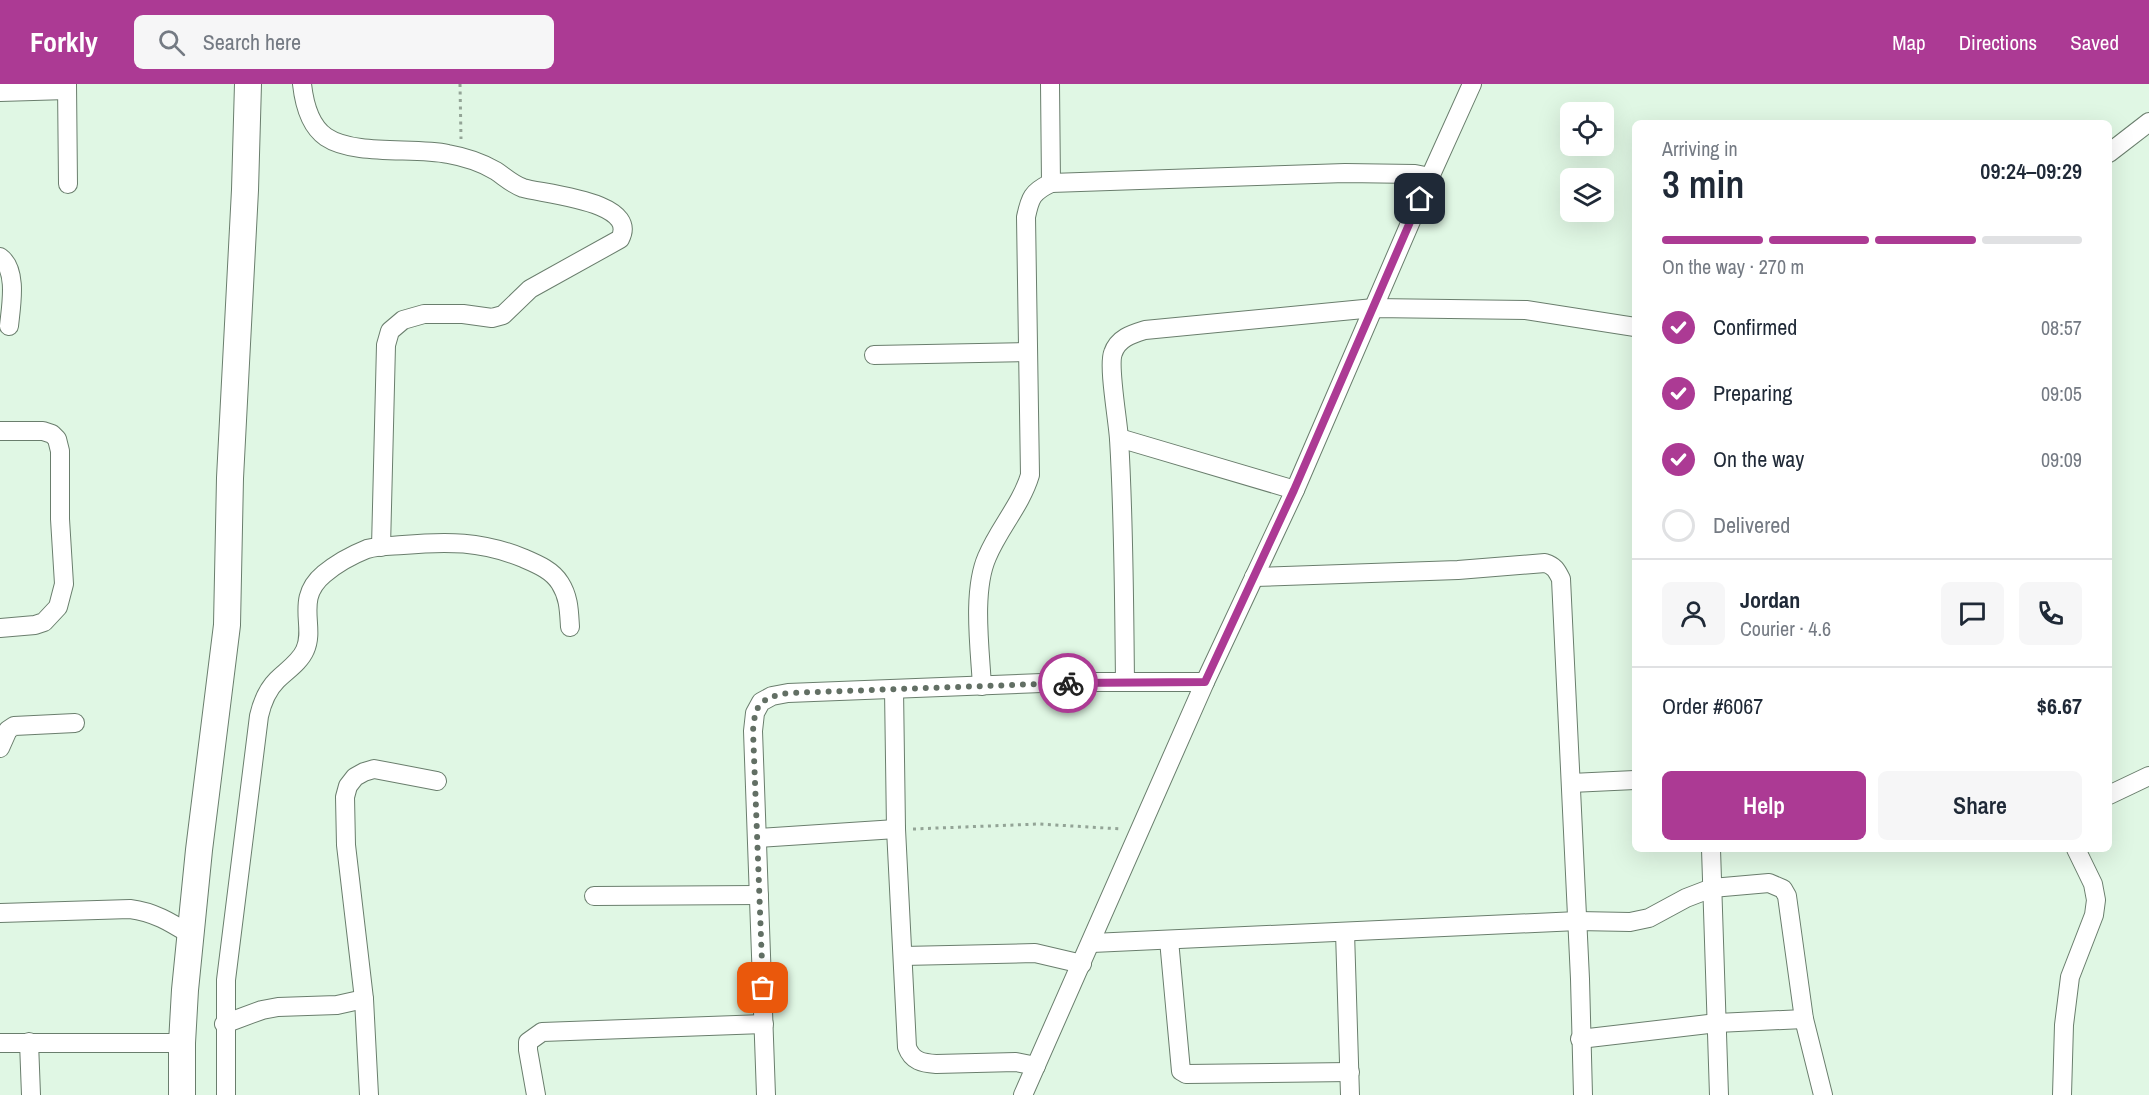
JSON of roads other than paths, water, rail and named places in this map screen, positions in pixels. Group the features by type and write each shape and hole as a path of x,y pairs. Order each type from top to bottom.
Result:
{"street":[{"path":"182,1095 182,1043 191,935 226,625 230,478 245,190 248,84"},
{"path":"302,84 309,113 316,127 327,138 370,148 432,151 462,157 486,166 522,187 590,202 620,219 623,225 620,238 530,289 503,315 492,318 463,314 424,314 403,320 390,331 386,345 381,546"},
{"path":"1050,84 1051,183"},
{"path":"1023,1095 1473,84"},
{"path":"0,92 67,87 68,184"},
{"path":"2112,151 2149,122"},
{"path":"982,686 979,596 982,572 995,540 1025,490 1030,475 1026,217 1029,203 1038,189 1051,183 1344,173 1415,174 1430,177"},
{"path":"0,257 6,262 10,276 9,326"},
{"path":"1125,681 1123,535 1119,438 1112,354 1119,342 1129,335 1145,330 1374,308 1526,309 1632,327"},
{"path":"874,356 1028,352"},
{"path":"0,431 44,431 57,439 60,451 60,519 64,584 58,607 44,622 0,628"},
{"path":"1119,438 1294,490"},
{"path":"226,1095 224,998 255,743 263,701 275,682 306,650 307,605 310,591 322,575 368,549 433,542 462,542 499,548 548,570 560,582 568,600 570,627"},
{"path":"1254,577 1458,570 1538,564 1551,564 1555,567 1562,579 1578,921 1583,1095"},
{"path":"766,1095 753,731 755,713 761,702 772,696 788,693 1125,681 1205,682"},
{"path":"894,689 896,829 907,1047 910,1055 915,1059 936,1064 1016,1062 1036,1066"},
{"path":"0,748 8,730 14,726 75,723"},
{"path":"369,1095 363,999 346,845 345,797 348,786 364,772 374,769 437,781"},
{"path":"2112,794 2149,776"},
{"path":"1571,783 1632,780"},
{"path":"757,838 896,829"},
{"path":"1711,852 1719,1095"},
{"path":"2062,1095 2064,1025 2070,977 2094,915 2096,900 2092,884 2077,852"},
{"path":"1092,943 1578,921 1630,922 1649,918 1686,898 1712,888 1770,884 1783,889 1787,896 1804,1019 1823,1095"},
{"path":"594,896 759,895"},
{"path":"0,913 130,909 150,912 191,935"},
{"path":"1345,932 1350,1095"},
{"path":"1168,940 1181,1071 1186,1074 1350,1072"},
{"path":"903,956 1035,952 1082,964"},
{"path":"224,1024 262,1010 278,1007 337,1005 363,999"},
{"path":"1580,1039 1717,1023 1804,1019"},
{"path":"517,1095 536,1095 528,1042 542,1032 764,1024"},
{"path":"28,1042 31,1095"},
{"path":"0,1043 182,1043"}]}
